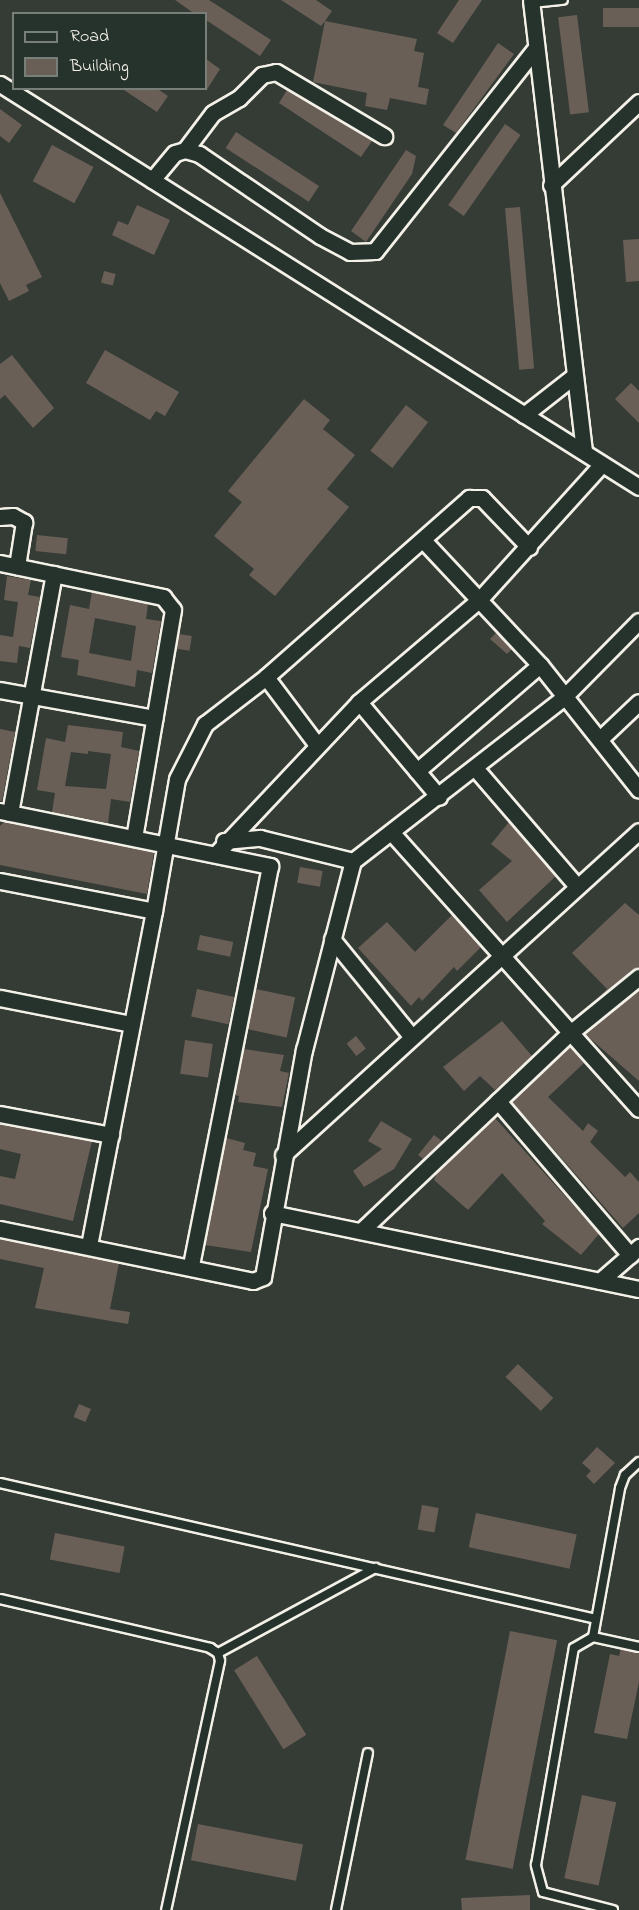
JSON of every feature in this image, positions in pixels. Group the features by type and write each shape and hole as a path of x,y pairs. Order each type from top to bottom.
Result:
{"street":[{"path":"531,1 584,452"},
{"path":"152,180 175,153 185,150 199,154 350,252 375,251 536,48"},
{"path":"185,150 213,113 239,98 262,75 276,72 384,136"},
{"path":"0,84 639,487"},
{"path":"551,185 639,102"},
{"path":"524,415 574,376"},
{"path":"216,854 224,841 359,702 479,600 602,464"},
{"path":"89,1246 167,843 177,779 190,749 205,724 266,677 476,496 529,546"},
{"path":"0,517 19,517 24,522 17,566"},
{"path":"423,540 540,665 563,698 601,738 639,790"},
{"path":"0,563 163,597 173,610 134,837"},
{"path":"54,574 31,695 5,812 167,843 270,866 191,1266"},
{"path":"0,1228 260,1280 304,1050 353,861 439,797 563,698 639,621"},
{"path":"417,771 540,665"},
{"path":"266,677 317,745"},
{"path":"0,690 154,718"},
{"path":"359,702 439,797"},
{"path":"601,738 639,702"},
{"path":"476,768 577,886"},
{"path":"283,1155 411,1036 639,831"},
{"path":"392,833 639,1109"},
{"path":"224,841 260,838 353,861"},
{"path":"0,881 154,911"},
{"path":"332,939 411,1036"},
{"path":"361,1231 570,1033 639,977"},
{"path":"0,998 131,1024"},
{"path":"498,1101 635,1251 600,1281"},
{"path":"0,1114 111,1135"},
{"path":"272,1213 639,1290"}],"lane":[{"path":"531,1 563,0"},
{"path":"592,1637 621,1488 625,1474 639,1462"},
{"path":"0,1483 596,1619"},
{"path":"218,1653 375,1568"},
{"path":"0,1599 210,1648 218,1653"},
{"path":"613,1910 543,1892 536,1865 574,1648 592,1637 639,1647"},
{"path":"166,1910 219,1661 218,1653"},
{"path":"336,1910 368,1753"}],"building":[{"path":"175,0 209,0 271,40 260,56 207,21 207,12 192,12"},
{"path":"281,0 316,0 332,11 321,26"},
{"path":"459,0 482,0 453,43 437,33"},
{"path":"603,8 639,8 639,27 603,27"},
{"path":"577,15 589,112 570,115 558,17"},
{"path":"325,21 417,39 414,51 424,53 418,87 429,89 426,105 390,98 387,110 365,106 367,93 313,82"},
{"path":"498,43 514,54 456,133 443,125"},
{"path":"207,60 220,69 207,89"},
{"path":"124,90 159,90 168,96 157,112"},
{"path":"287,90 372,141 361,157 279,103"},
{"path":"0,109 22,125 9,143 0,136"},
{"path":"505,124 521,135 464,216 448,205"},
{"path":"236,132 319,186 309,202 226,148"},
{"path":"52,145 93,167 74,203 33,181"},
{"path":"406,150 416,156 412,174 366,242 351,231"},
{"path":"0,193 42,277 26,285 29,291 9,301 0,283"},
{"path":"137,205 170,220 154,255 112,235 118,221 128,225"},
{"path":"520,207 534,368 519,370 505,208"},
{"path":"639,239 639,281 626,282 623,240"},
{"path":"104,271 116,274 113,286 101,283"},
{"path":"105,350 179,392 165,416 156,411 150,420 86,383"},
{"path":"12,355 54,408 33,428 5,395 0,399 0,364"},
{"path":"631,383 639,391 639,423 615,399"},
{"path":"304,399 330,420 323,429 355,455 327,489 349,507 275,596 249,575 254,569 214,536 242,502 228,491"},
{"path":"406,405 428,422 392,468 370,451"},
{"path":"37,535 68,538 66,554 35,551"},
{"path":"7,576 31,580 28,595 40,597 30,648 19,646 17,663 0,661 0,635 13,637 18,602 4,600"},
{"path":"92,592 148,604 146,619 161,621 152,673 137,670 135,687 77,675 79,660 61,657 70,605 89,609","holes":["95,618 136,626 131,661 89,653"]},
{"path":"496,633 512,649 507,654 490,639"},
{"path":"179,634 192,636 189,651 177,649"},
{"path":"68,725 123,732 121,747 139,751 130,802 111,799 108,823 52,812 55,793 37,790 46,738 65,742","holes":["88,751 111,754 106,789 65,786 71,752 88,754"]},
{"path":"0,729 15,732 2,801 0,801"},
{"path":"4,822 154,852 147,894 0,865 0,826"},
{"path":"509,822 556,876 507,922 479,890 512,861 491,844"},
{"path":"300,867 323,871 320,887 297,883"},
{"path":"625,903 639,915 639,967 598,998 607,989 572,953"},
{"path":"452,915 481,947 457,971 454,967 422,1001 419,997 411,1006 358,948 387,922 415,952"},
{"path":"200,935 233,942 230,957 197,950"},
{"path":"197,989 234,997 228,1024 191,1016"},
{"path":"256,989 295,997 287,1037 247,1029"},
{"path":"639,990 639,1081 585,1034"},
{"path":"502,1021 532,1056 495,1090 480,1076 464,1091 443,1067"},
{"path":"356,1036 366,1049 356,1056 347,1043"},
{"path":"185,1040 213,1044 208,1078 180,1074"},
{"path":"570,1046 584,1063 548,1097 583,1131 588,1123 598,1131 590,1142 625,1177 630,1172 639,1182 639,1213 623,1228 512,1102"},
{"path":"244,1049 284,1055 280,1071 289,1073 282,1107 238,1102 239,1096 235,1095"},
{"path":"495,1118 599,1234 581,1255 542,1224 545,1221 502,1173 468,1210 434,1180 438,1171"},
{"path":"381,1121 412,1139 394,1169 364,1187 353,1171 382,1149 368,1141"},
{"path":"0,1124 92,1141 73,1221 0,1204 0,1176 15,1179 21,1154 0,1149"},
{"path":"434,1135 442,1141 423,1159 418,1155"},
{"path":"226,1138 245,1143 243,1150 256,1153 253,1166 268,1169 251,1252 205,1245"},
{"path":"0,1239 119,1263 110,1309 130,1312 128,1324 35,1308 44,1268 0,1259"},
{"path":"518,1364 553,1398 541,1411 505,1377"},
{"path":"79,1404 91,1409 85,1422 74,1417"},
{"path":"597,1447 615,1463 594,1484 586,1476 591,1471 582,1463"},
{"path":"422,1505 439,1508 434,1533 418,1530"},
{"path":"476,1513 577,1534 569,1569 469,1547"},
{"path":"55,1533 125,1547 120,1573 50,1560"},
{"path":"510,1631 557,1640 513,1869 466,1860"},
{"path":"621,1649 639,1653 639,1682 627,1739 594,1733 610,1654 619,1656"},
{"path":"257,1656 306,1735 283,1749 234,1670"},
{"path":"582,1795 616,1802 599,1885 564,1878"},
{"path":"198,1824 303,1844 296,1881 191,1860"},
{"path":"530,1895 530,1910 462,1910 461,1898"}]}
